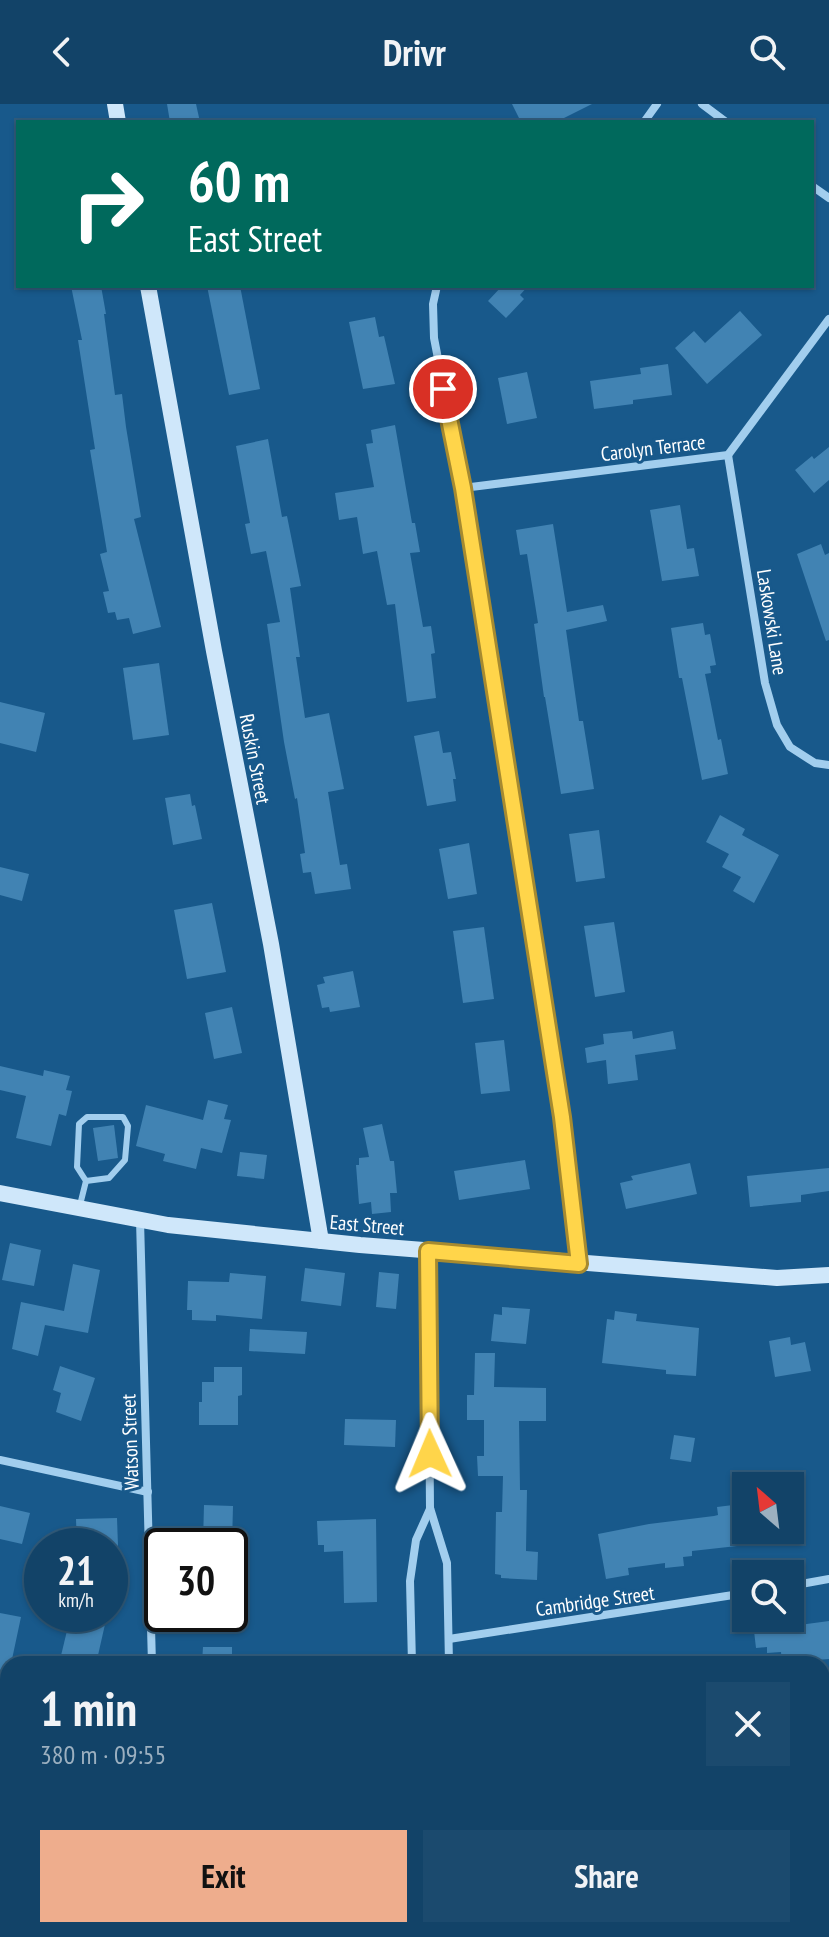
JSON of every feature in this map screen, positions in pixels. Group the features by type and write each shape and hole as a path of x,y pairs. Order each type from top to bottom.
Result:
{"street":[{"path":"702,104 723,120"},
{"name":"Ruskin Street","path":"148,288 271,944 321,1241"},
{"path":"437,288 433,304 434,338 463,488 562,1117 579,1264"},
{"name":"Carolyn Terrace","path":"463,488 728,455 829,319"},
{"name":"Laskowski Lane","path":"728,455 765,683 777,725 790,747 815,763 829,765"},
{"name":"East Street","path":"0,1193 168,1225 321,1241 777,1278 829,1275"},
{"name":"Watson Street","path":"140,1220 152,1656"},
{"path":"428,1251 430,1508 447,1563 449,1656"},
{"path":"0,1460 148,1492"},
{"path":"412,1656 410,1581 416,1540 430,1508"},
{"path":"804,1583 829,1579"},
{"name":"Cambridge Street","path":"449,1639 732,1595"}],"lane":[{"path":"79,1208 86,1181 77,1167 79,1124 87,1117 123,1117 128,1126 125,1160 109,1178 86,1181"}],"building":[{"path":"167,104 196,104 200,120 170,120"},
{"path":"512,104 592,104 560,120 520,120"},
{"path":"71,288 101,288 115,395 122,394 141,517 134,519 161,627 133,634 129,618 117,620 115,612 108,613 103,592 109,591 100,554 107,552 90,450 95,449 78,340 82,340"},
{"path":"207,288 240,288 260,389 229,395"},
{"path":"500,288 526,288 520,295 524,299 506,318 488,301"},
{"path":"740,311 762,335 707,384 675,348 694,331 705,343"},
{"path":"375,317 379,337 384,336 395,384 363,389 349,322"},
{"path":"668,364 672,395 594,409 590,381 641,374 640,368"},
{"path":"527,372 537,418 507,424 498,378"},
{"path":"395,425 420,552 410,553 423,627 431,626 435,653 431,654 436,698 407,702 395,604 387,605 377,551 363,554 357,517 339,520 335,493 374,487 366,444 373,443 371,430"},
{"path":"268,439 282,517 287,516 301,586 290,588 305,718 329,713 344,789 328,792 340,865 347,864 351,889 315,894 311,872 303,873 300,854 305,853 284,742 267,624 280,622 266,551 251,554 245,524 250,523 236,446"},
{"path":"829,447 829,480 814,493 795,470"},
{"path":"680,505 687,549 694,548 699,576 662,581 650,510"},
{"path":"553,524 567,612 603,605 607,621 566,630 579,721 583,721 594,789 561,794 544,697 534,624 538,623 527,554 520,555 516,530"},
{"path":"821,544 825,555 829,553 829,640 826,641 797,554"},
{"path":"703,623 705,635 710,634 716,665 710,666 711,673 705,674 728,774 702,780 671,628"},
{"path":"159,663 169,735 133,740 123,668"},
{"path":"0,702 45,713 36,752 0,743"},
{"path":"439,731 443,753 451,752 456,801 427,806 414,736"},
{"path":"190,794 202,839 173,845 165,798"},
{"path":"720,815 745,829 742,835 779,855 754,903 733,891 741,877 722,867 729,854 706,842"},
{"path":"599,830 605,878 576,882 569,834"},
{"path":"469,843 477,894 448,899 439,849"},
{"path":"0,867 29,874 22,901 0,895"},
{"path":"212,903 226,972 187,979 174,910"},
{"path":"614,922 625,992 595,997 584,926"},
{"path":"484,927 494,999 463,1003 453,931"},
{"path":"353,971 360,1007 330,1012 329,1007 322,1008 317,985 325,983 323,977"},
{"path":"232,1007 242,1053 214,1059 205,1013"},
{"path":"632,1031 633,1039 673,1031 676,1049 635,1055 638,1080 608,1084 606,1060 587,1063 585,1048 604,1044 603,1034"},
{"path":"504,1040 510,1091 481,1094 475,1043"},
{"path":"0,1066 43,1076 44,1070 70,1076 66,1090 72,1091 66,1116 59,1114 51,1146 16,1138 26,1096 0,1090"},
{"path":"208,1100 228,1105 224,1119 231,1120 222,1153 201,1148 196,1169 163,1161 165,1154 136,1146 146,1105 203,1120"},
{"path":"382,1124 390,1161 394,1161 397,1193 390,1193 391,1212 372,1214 371,1202 359,1204 356,1165 359,1165 359,1158 369,1157 363,1128"},
{"path":"114,1125 118,1158 98,1161 93,1128"},
{"path":"240,1152 267,1155 264,1179 237,1176"},
{"path":"525,1160 530,1189 459,1200 454,1171"},
{"path":"690,1163 697,1194 626,1209 620,1183 633,1180 631,1176"},
{"path":"829,1168 829,1191 801,1195 801,1202 750,1207 747,1176"},
{"path":"10,1243 41,1250 34,1286 2,1280"},
{"path":"73,1264 100,1270 88,1333 45,1325 38,1356 12,1349 21,1302 64,1311"},
{"path":"305,1268 345,1273 341,1306 301,1301"},
{"path":"379,1272 399,1274 396,1309 376,1307"},
{"path":"230,1273 266,1276 262,1319 216,1315 216,1321 192,1320 192,1310 187,1310 188,1281 229,1282"},
{"path":"502,1307 530,1309 526,1344 491,1341 494,1314 502,1315"},
{"path":"615,1311 637,1314 636,1321 699,1328 696,1376 602,1363 607,1319 614,1320"},
{"path":"250,1329 307,1332 305,1354 249,1351"},
{"path":"790,1337 791,1345 805,1342 811,1371 775,1377 769,1341"},
{"path":"475,1353 495,1353 494,1387 546,1388 546,1421 519,1421 520,1490 527,1490 526,1551 538,1552 537,1580 501,1578 501,1575 495,1574 496,1512 502,1512 503,1476 478,1476 477,1456 484,1456 484,1420 467,1420 467,1395 474,1395"},
{"path":"60,1366 95,1378 81,1421 56,1412 61,1393 53,1390"},
{"path":"214,1367 242,1367 238,1425 199,1425 202,1382 214,1382"},
{"path":"345,1419 396,1420 395,1447 344,1445"},
{"path":"674,1435 695,1438 691,1462 670,1459"},
{"path":"204,1505 233,1506 232,1528 203,1528"},
{"path":"732,1505 732,1544 746,1545 692,1551 692,1556 683,1557 684,1566 665,1568 665,1563 628,1568 629,1575 606,1579 598,1534 714,1516 718,1515 717,1507"},
{"path":"0,1506 30,1513 22,1544 0,1539"},
{"path":"117,1518 117,1528 76,1528 76,1519"},
{"path":"376,1519 377,1602 344,1603 343,1551 324,1552 324,1545 318,1545 317,1521"},
{"path":"0,1613 21,1617 13,1656 0,1656"},
{"path":"829,1621 829,1656 781,1656 781,1652 767,1653 767,1647 756,1648 754,1632 804,1632 804,1624"},
{"path":"67,1632 103,1632 98,1656 61,1656"},
{"path":"203,1647 232,1647 232,1656 202,1656"}],"route":[{"path":"430,1454 428,1251 579,1264 562,1117 463,488 443,389"}]}
